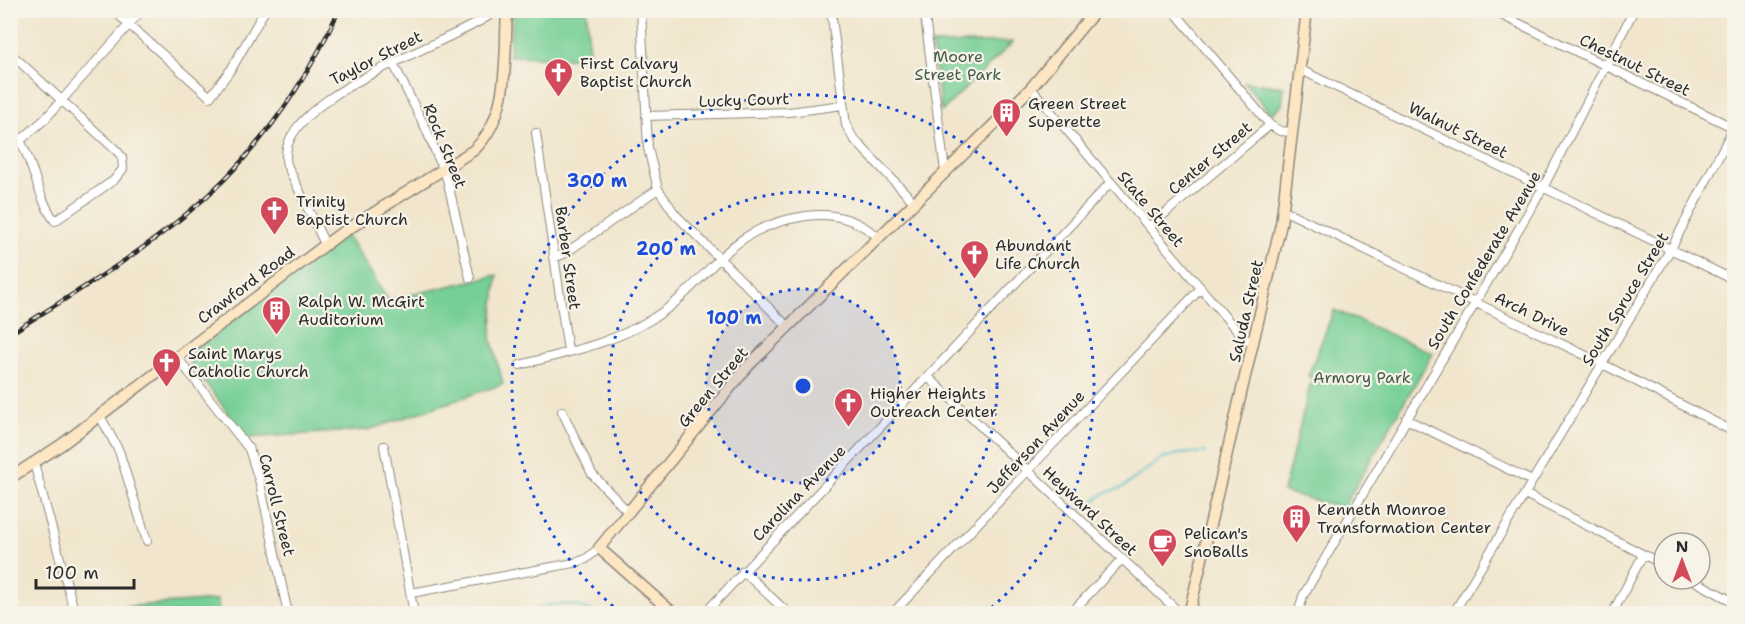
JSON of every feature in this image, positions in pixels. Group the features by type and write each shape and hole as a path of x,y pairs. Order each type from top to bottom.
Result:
{"street":[{"path":"113,10 210,97 232,68 265,10"},
{"path":"21,140 62,100 142,10"},
{"name":"Taylor Street","path":"325,244 290,172 285,151 288,141 320,104 342,89 393,63 474,27 497,10"},
{"name":"Crawford Road","path":"10,478 100,416 325,244 474,150 495,123 502,94 507,10"},
{"path":"641,10 649,159 658,189 675,214 787,326"},
{"path":"831,10 846,125 853,138 914,202"},
{"path":"924,10 945,171"},
{"name":"Green Street","path":"411,593 574,563 586,559 599,548 748,366 1031,88 1096,10"},
{"path":"1173,10 1270,125"},
{"name":"Saluda Street","path":"1189,614 1283,210 1306,10"},
{"name":"Chestnut Street","path":"1491,10 1734,128"},
{"name":"South Confederate Avenue","path":"1298,614 1303,596 1474,301 1544,186 1634,10"},
{"path":"10,52 117,150 123,162 123,169 114,180 55,221 42,200 21,140 10,127"},
{"name":"Rock Street","path":"393,63 426,129 442,170 470,278"},
{"name":"Walnut Street","path":"1299,69 1672,247 1734,280"},
{"name":"State Street","path":"1031,88 1244,339 1254,341"},
{"name":"Lucky Court","path":"646,116 789,112 843,105"},
{"name":"Center Street","path":"1149,227 1270,125 1280,131 1293,132"},
{"name":"South Spruce Street","path":"1525,494 1672,247 1734,128"},
{"name":"Barber Street","path":"536,134 568,351"},
{"name":"Carolina Avenue","path":"704,614 1111,182"},
{"path":"553,258 564,254 658,189"},
{"name":"Arch Drive","path":"1283,210 1602,363 1734,432"},
{"path":"520,365 628,333 671,304 743,237 764,226 809,216 843,217 878,237"},
{"name":"Jefferson Avenue","path":"892,614 1200,288"},
{"name":"Carroll Street","path":"176,356 249,449 260,483 288,614"},
{"name":"Heyward Street","path":"928,377 1181,614"},
{"path":"562,411 592,474 628,512"},
{"path":"100,416 119,451 147,541"},
{"path":"1406,419 1532,481"},
{"path":"384,446 414,614"},
{"path":"34,463 75,614"},
{"path":"1453,614 1525,494 1652,559"},
{"path":"599,548 674,614"},
{"path":"1612,614 1643,555"},
{"path":"1070,614 1121,560"},
{"path":"744,571 789,614"},
{"path":"1712,590 1734,602"}],"green space":[{"path":"513,11 587,11 589,59 509,56"},
{"name":"Moore Street Park","path":"1013,42 941,112 932,44"},
{"path":"1244,82 1284,87 1282,105 1271,114"},
{"path":"347,235 388,300 497,275 491,337 503,384 368,430 247,438 185,356"},
{"name":"Armory Park","path":"1334,310 1433,353 1343,508 1283,492 1312,378 1308,376"},
{"path":"217,600 220,613 79,614 78,610"}],"waterway":[{"path":"1081,510 1105,493 1122,488 1161,459 1178,454 1206,452"},
{"path":"527,614 544,607 562,604 580,607 598,614"}],"railway":[{"path":"10,334 143,248 209,195 232,172 274,122 309,68 339,10"}],"place":[{"name":"First Calvary Baptist Church","path":"559,98"},
{"name":"Green Street Superette","path":"1007,138"},
{"name":"Trinity Baptist Church","path":"275,236"},
{"name":"Abundant Life Church","path":"974,280"},
{"name":"Ralph W. McGirt Auditorium","path":"277,336"},
{"name":"Saint Marys Catholic Church","path":"167,388"},
{"name":"Higher Heights Outreach Center","path":"849,428"},
{"name":"Kenneth Monroe Transformation Center","path":"1296,544"},
{"name":"Pelican's SnoBalls","path":"1163,568"}]}
